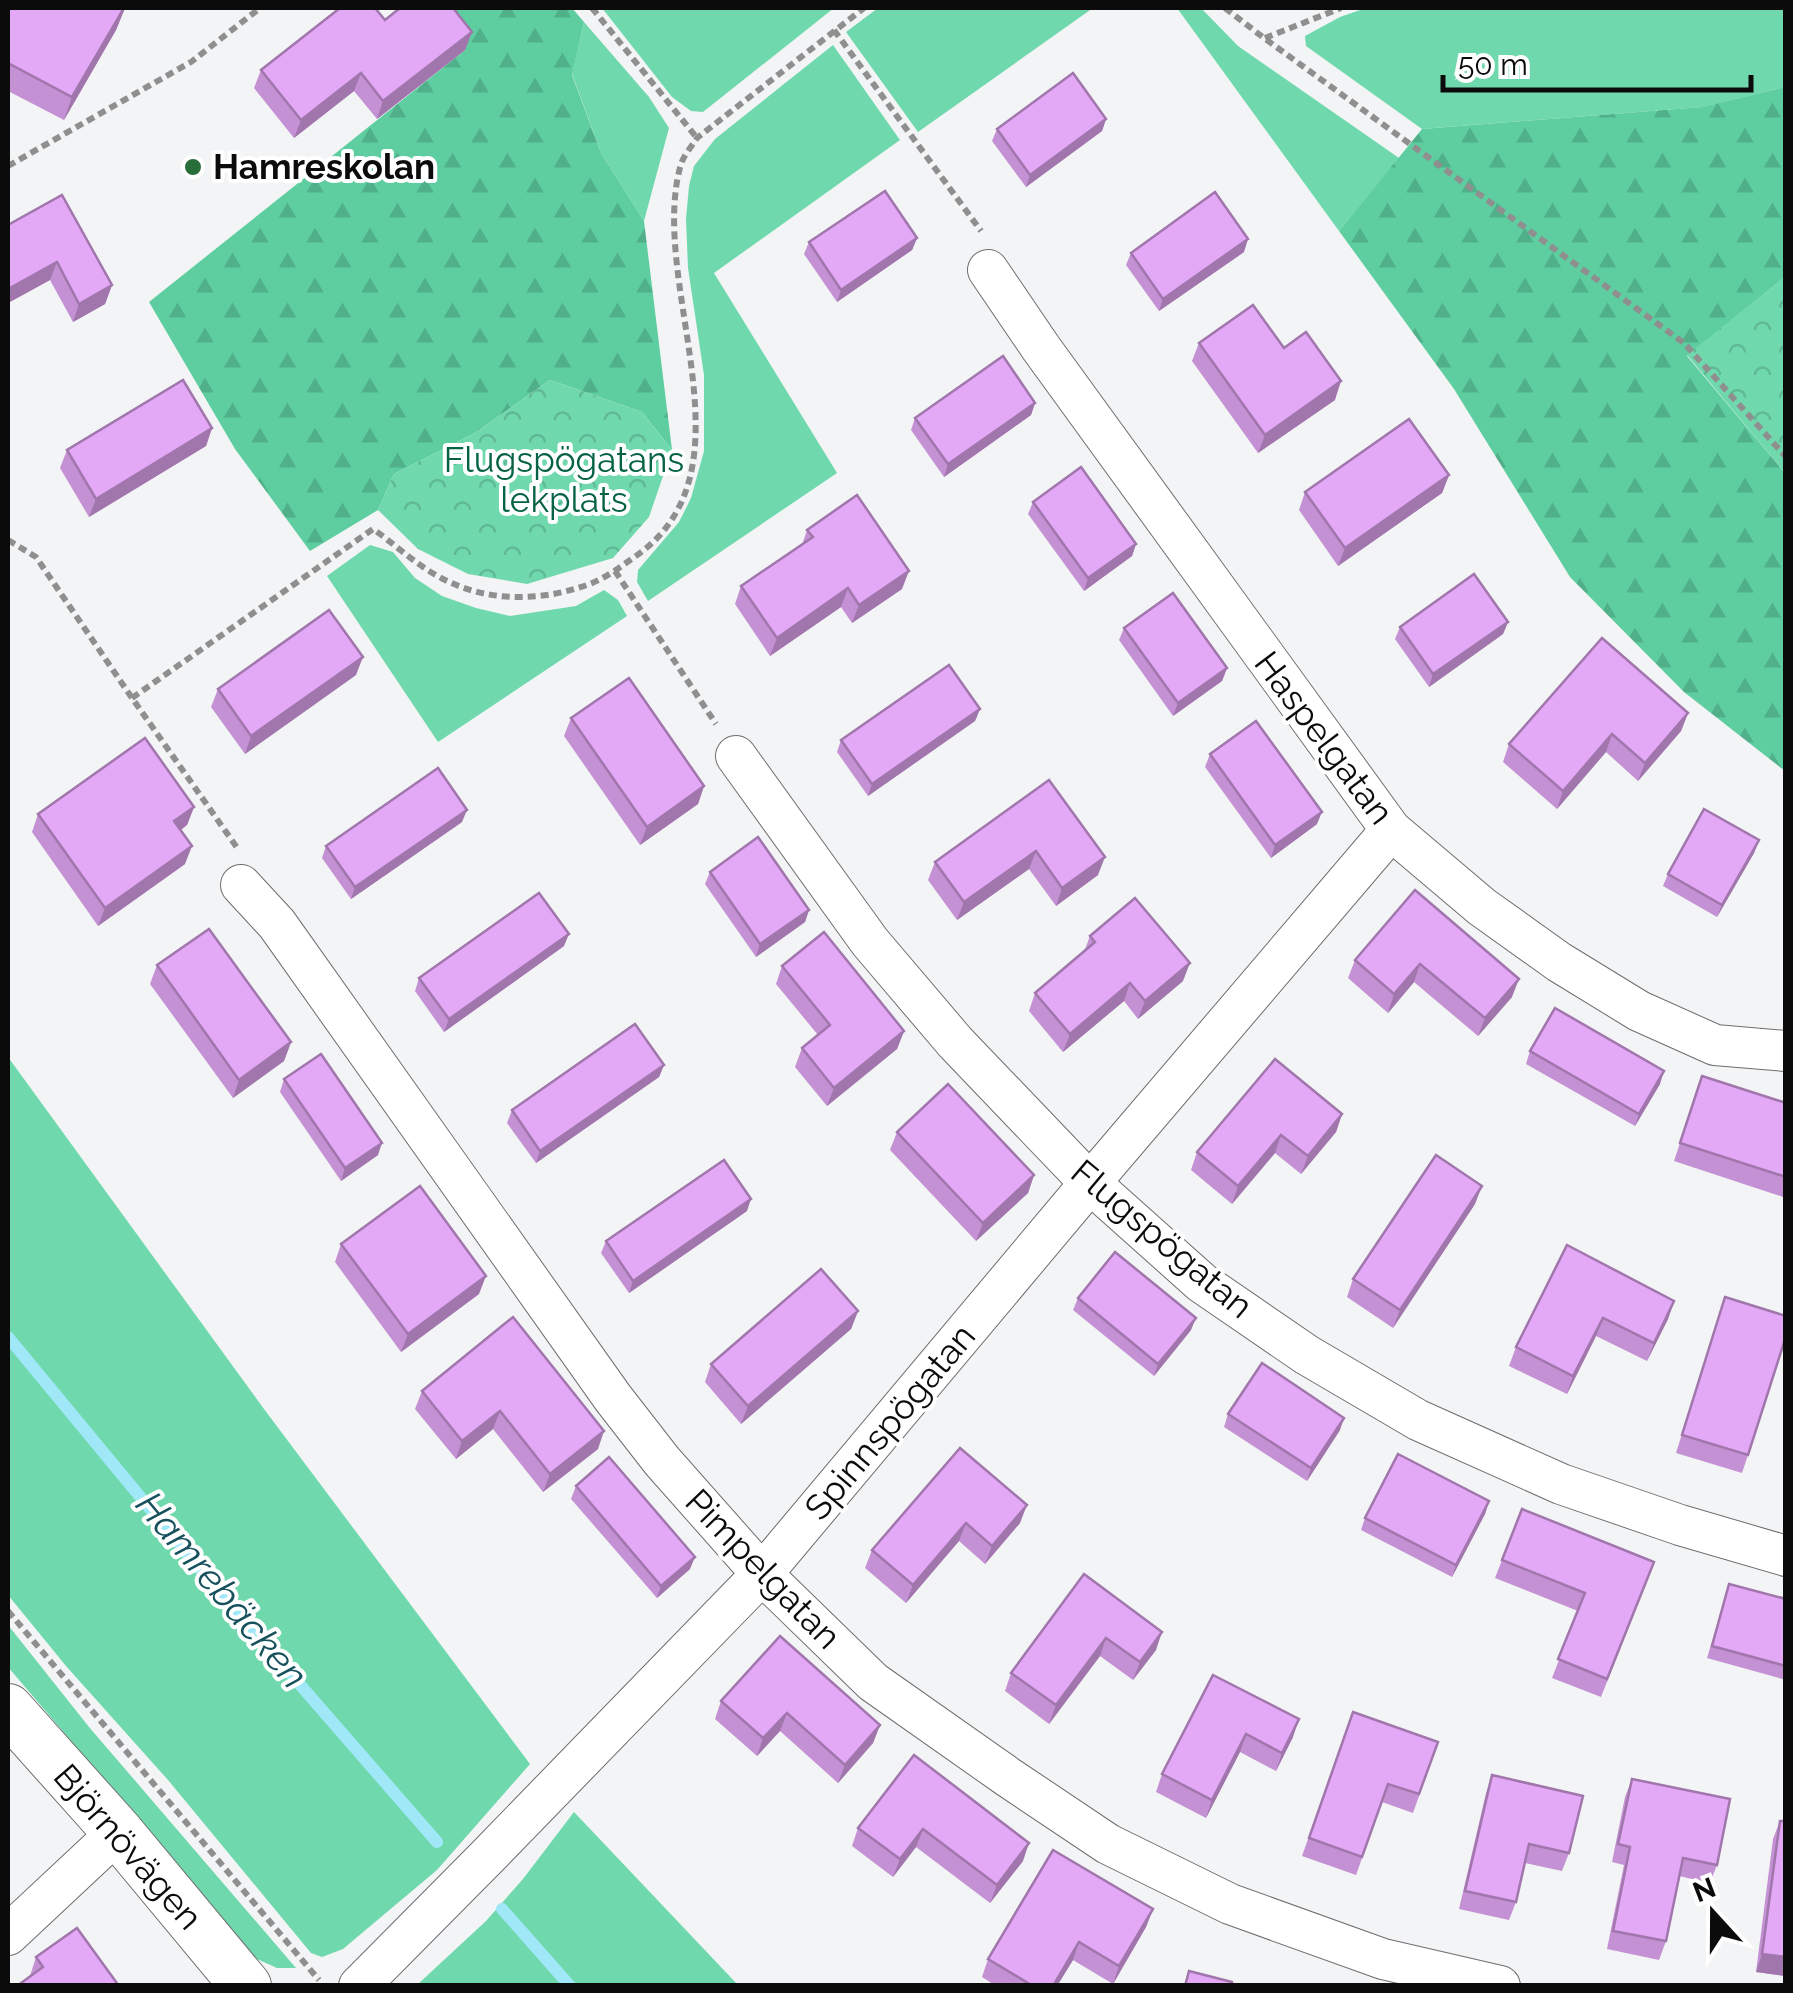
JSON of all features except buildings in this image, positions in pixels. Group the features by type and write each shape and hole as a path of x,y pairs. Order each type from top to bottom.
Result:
{"main road":[{"name":"Björnövägen","path":"8,1709 118,1832 246,1986"}],"street":[{"name":"Haspelgatan","path":"988,270 1064,381 1391,830 1497,918 1639,1012 1715,1045 1786,1051"},
{"name":"Flugspögatan","path":"736,756 870,942 954,1042 1090,1183 1202,1283 1307,1355 1418,1420 1561,1484 1680,1526 1786,1556"},
{"name":"Spinnspögatan","path":"359,1986 762,1574 1391,830"},
{"name":"Pimpelgatan","path":"241,885 277,924 662,1462 762,1574 873,1682 1108,1844 1247,1910 1383,1959 1500,1986"},
{"path":"8,1935 118,1832"}],"path":[{"path":"8,166 190,62 260,8"},
{"path":"592,8 697,138"},
{"path":"132,698 373,528 430,572 455,585 514,598 547,596 594,583 648,548 665,529 684,496 692,472 697,402 676,267 673,215 682,161 697,138 864,8"},
{"path":"1226,8 1684,342 1786,457"},
{"path":"1264,38 1340,8"},
{"path":"834,30 986,238 988,270"},
{"path":"8,540 36,556 238,847 241,885"},
{"path":"614,571 736,756"},
{"path":"8,1611 323,1986"}],"green space":[{"path":"432,8 572,8 584,22 572,75 601,153 644,221 672,450 642,412 550,380 475,433 394,474 378,510 310,551 235,449 149,302 465,50"},
{"path":"602,8 834,8 703,112 691,111 672,97"},
{"path":"878,8 1093,8 918,132 846,32"},
{"path":"1177,8 1201,8 1238,46 1399,158 1339,231"},
{"path":"1366,8 1785,8 1785,87 1703,107 1422,129 1306,46 1305,36"},
{"path":"584,22 649,97 669,128 644,221 601,153 572,74"},
{"path":"833,45 900,140 714,273 837,473 648,601 637,582 638,570 679,522 691,498 704,451 704,375 688,268 686,219 694,166 715,139"},
{"path":"1785,87 1785,277 1687,356 1785,473 1785,771 1684,692 1570,577 1454,389 1339,231 1422,129 1702,107"},
{"path":"1785,277 1785,473 1687,355"},
{"name":"Flugspögatans lekplats","path":"550,380 642,412 672,450 649,517 613,558 527,584 468,574 418,549 378,510 394,474 475,433"},
{"path":"370,545 393,552 415,578 442,596 476,608 510,616 576,606 604,590 618,600 627,616 438,742 327,576"},
{"path":"8,1057 264,1409 530,1764 437,1870 343,1949 322,1957 311,1953 8,1595"},
{"path":"8,1625 89,1727 296,1968 277,1968 257,1959 8,1667"},
{"path":"574,1812 738,1985 417,1985 486,1921"}],"waterway":[{"name":"Hamrebäcken","path":"8,1337 214,1586 437,1842"},
{"name":"Hamrebäcken","path":"502,1909 570,1986"}],"place":[{"name":"Hamreskolan","path":"193,167"}]}
